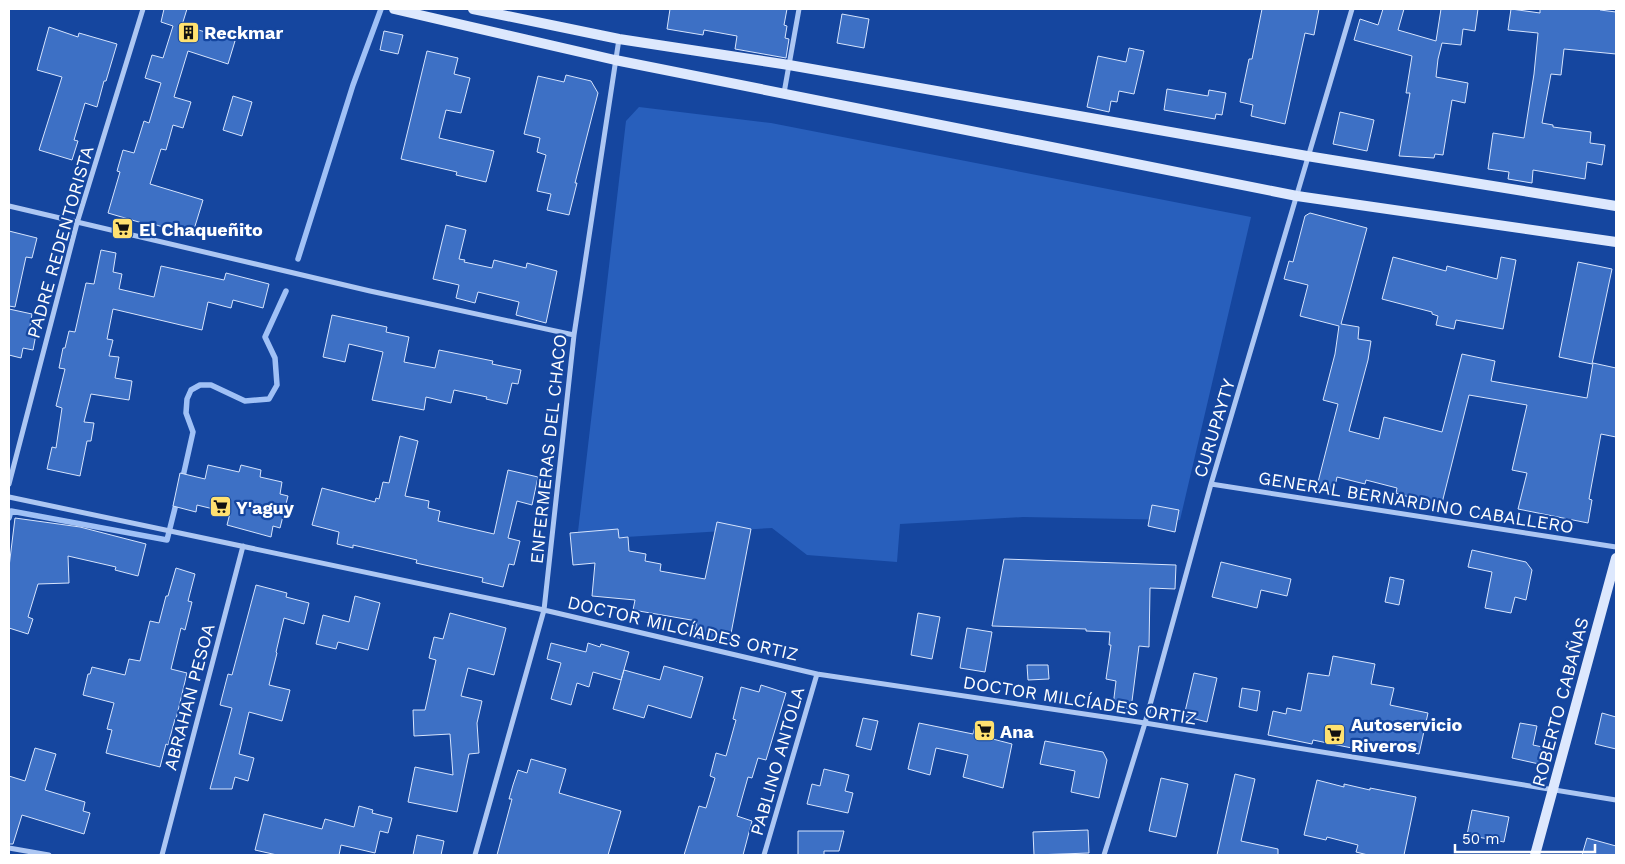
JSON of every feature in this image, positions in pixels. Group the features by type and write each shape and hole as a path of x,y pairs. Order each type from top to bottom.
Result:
{"main road":[{"path":"394,9 615,60 1297,196 1616,242"},
{"path":"473,9 619,39 789,66 1307,156 1616,206"},
{"name":"ROBERTO CABAÑAS","path":"1535,855 1616,558"}],"street":[{"name":"PADRE REDENTORISTA","path":"9,484 77,223 143,9"},
{"path":"784,93 799,9"},
{"name":"CURUPAYTY","path":"1104,855 1145,723 1211,484 1352,9"},
{"name":"ENFERMERAS DEL CHACO","path":"475,855 544,610 574,335 619,39"},
{"path":"9,206 370,291 574,335"},
{"name":"GENERAL BERNARDINO CABALLERO","path":"1211,484 1616,547"},
{"name":"DOCTOR MILCÍADES ORTIZ","path":"9,497 544,610 817,674 1145,723 1616,800"},
{"name":"ABRAHAN PESOA","path":"162,855 243,546"},
{"name":"PABLINO ANTOLA","path":"764,855 817,674"},
{"path":"9,848 49,855"}],"shaded area":[{"path":"639,107 771,123 1251,217 1180,520 1023,517 900,524 897,562 807,555 772,528 577,540 626,121"}],"building":[{"path":"164,9 187,9 182,25 235,41 228,64 188,51 174,97 191,102 183,128 173,125 166,150 161,149 150,184 203,200 192,236 108,213 120,172 117,171 123,150 134,153 144,121 149,123 161,83 145,78 152,55 163,58 173,26 161,22"},
{"path":"670,9 787,9 784,25 787,26 785,38 789,39 786,58 735,49 737,36 704,30 703,35 667,29"},
{"path":"1262,9 1319,9 1314,35 1305,33 1285,124 1251,116 1253,105 1240,102 1249,59 1252,59"},
{"path":"1383,9 1404,9 1398,30 1436,41 1441,9 1478,9 1475,31 1463,29 1461,45 1442,43 1438,59 1436,77 1468,83 1465,103 1452,100 1443,155 1435,154 1434,158 1399,156 1410,93 1406,93 1412,56 1354,40 1360,19 1378,25"},
{"path":"1511,9 1540,13 1540,9 1600,9 1616,12 1616,54 1564,49 1561,75 1551,74 1542,123 1553,125 1553,127 1591,132 1590,143 1605,145 1602,165 1587,162 1585,179 1533,170 1532,183 1508,179 1509,172 1488,169 1493,133 1524,138 1534,74 1538,33 1508,30"},
{"path":"842,14 869,19 864,48 837,43"},
{"path":"49,27 78,37 79,33 117,44 97,107 85,103 74,140 78,141 72,160 39,150 62,77 37,70"},
{"path":"384,31 403,35 398,54 380,50"},
{"path":"1129,48 1144,51 1134,94 1119,91 1117,102 1111,101 1109,112 1087,107 1098,56 1126,62"},
{"path":"427,51 458,58 454,74 470,78 461,113 446,110 439,138 494,151 486,182 456,175 457,172 401,159"},
{"path":"566,75 591,81 598,93 575,183 577,183 569,215 547,210 551,194 537,191 546,155 537,152 540,138 524,134 538,76 564,82"},
{"path":"1167,89 1208,96 1209,90 1226,93 1222,115 1216,114 1215,119 1164,110"},
{"path":"233,96 252,102 242,136 223,130"},
{"path":"1340,112 1374,120 1367,151 1333,144"},
{"path":"1310,213 1367,228 1341,324 1359,327 1358,339 1371,341 1368,360 1349,431 1379,439 1384,417 1442,432 1462,354 1495,361 1491,381 1587,398 1593,363 1616,368 1616,437 1601,434 1589,499 1592,500 1588,523 1518,509 1527,473 1512,470 1527,405 1469,395 1441,507 1396,493 1397,488 1366,480 1365,484 1337,477 1334,491 1317,486 1338,404 1323,400 1335,354 1339,326 1300,316 1308,285 1284,279 1289,261 1293,262 1305,216"},
{"path":"446,225 466,230 459,259 465,260 464,262 492,268 494,260 526,268 527,263 557,271 546,323 516,315 519,302 478,292 475,303 456,298 459,285 433,279"},
{"path":"9,231 37,238 32,258 26,257 15,307 9,306"},
{"path":"101,250 116,253 113,272 122,274 119,289 154,297 161,266 224,280 226,273 269,284 263,308 233,300 231,308 208,302 202,330 113,309 107,339 113,340 109,356 119,357 115,378 132,381 129,400 91,394 84,422 94,423 91,441 87,441 80,476 47,469 52,447 56,448 62,408 56,406 65,369 59,368 63,348 65,348 69,331 75,332 86,283 94,284"},
{"path":"1393,257 1446,271 1447,266 1497,279 1501,257 1516,260 1503,329 1456,320 1454,329 1436,325 1438,316 1432,314 1432,312 1382,299"},
{"path":"1578,262 1612,269 1592,364 1559,357"},
{"path":"9,309 32,314 29,332 36,334 33,350 23,348 21,358 9,355"},
{"path":"332,315 387,327 386,332 409,337 404,362 435,368 439,350 493,361 492,364 521,370 518,384 512,383 507,404 486,399 487,397 454,390 451,403 426,397 424,410 372,400 383,352 349,344 345,362 323,357"},
{"path":"400,436 418,441 405,496 429,501 428,508 440,511 438,521 494,534 508,470 538,477 532,505 517,501 508,538 520,541 514,565 509,564 503,587 482,582 483,578 416,563 417,560 353,545 353,548 337,544 339,532 312,525 322,488 375,502 376,498 379,499 383,482 389,483"},
{"path":"208,465 239,472 241,465 261,470 260,477 282,482 280,494 288,496 280,528 273,526 271,537 227,525 230,513 197,505 196,512 173,506 180,473 205,479"},
{"path":"1152,505 1179,510 1175,532 1148,526"},
{"path":"15,518 80,527 146,544 138,576 115,570 116,567 68,556 69,583 38,584 28,617 33,619 28,634 9,628 9,567"},
{"path":"717,522 751,529 729,644 694,637 697,621 633,610 635,600 592,596 595,563 573,565 570,533 618,529 619,538 628,537 629,551 646,554 645,561 661,564 660,571 705,579"},
{"path":"1472,550 1526,562 1532,570 1526,600 1515,597 1511,613 1485,608 1492,572 1468,567"},
{"path":"1004,559 1176,565 1175,589 1150,588 1149,647 1139,646 1131,709 1113,706 1116,681 1106,679 1111,645 1109,645 1110,632 1086,631 1086,629 992,626"},
{"path":"1221,562 1291,579 1287,596 1261,590 1257,608 1212,597"},
{"path":"176,568 195,574 188,601 192,602 185,630 181,628 171,669 187,673 176,719 168,745 166,744 160,767 106,753 112,730 107,729 114,703 83,695 88,674 90,674 92,667 125,675 129,659 140,661 150,621 159,623"},
{"path":"1390,577 1404,580 1399,605 1385,602"},
{"path":"256,585 287,593 286,597 309,603 304,624 284,618 276,652 269,685 290,690 282,721 249,712 239,754 254,758 248,781 235,777 232,789 210,789 232,708 220,705 228,674 232,675"},
{"path":"355,596 380,603 368,650 338,642 336,649 316,644 323,615 349,622"},
{"path":"450,613 506,628 494,675 468,668 461,696 482,701 477,723 479,753 469,754 457,812 408,802 415,767 453,775 450,734 414,736 413,710 425,710 436,660 429,658 434,637 443,639"},
{"path":"918,613 940,617 932,659 911,655"},
{"path":"967,628 992,632 985,672 960,668"},
{"path":"551,643 586,652 588,643 600,647 601,644 629,652 621,680 593,672 589,687 577,683 571,705 551,699 561,663 547,659"},
{"path":"1333,656 1375,664 1371,684 1394,688 1390,705 1428,713 1419,754 1378,746 1376,753 1313,740 1312,744 1268,735 1273,711 1286,714 1287,708 1301,711 1308,673 1329,676"},
{"path":"1027,665 1048,665 1049,679 1028,680"},
{"path":"664,666 703,677 691,718 648,705 644,718 613,709 624,670 660,680"},
{"path":"1194,673 1217,678 1207,722 1184,716"},
{"path":"761,685 786,693 766,760 758,758 752,778 748,777 737,816 752,821 743,855 684,855 699,806 706,808 715,778 710,776 716,753 726,756 736,720 733,719 741,687 759,692"},
{"path":"1242,688 1260,691 1257,711 1239,707"},
{"path":"1602,713 1616,717 1616,749 1595,744"},
{"path":"863,718 878,721 871,750 856,746"},
{"path":"976,722 992,726 989,738 1012,744 1003,788 963,777 968,755 936,748 930,775 908,769 919,723 973,734"},
{"path":"1520,723 1537,726 1533,745 1552,749 1548,766 1512,758"},
{"path":"1045,741 1103,752 1107,760 1099,798 1071,792 1075,771 1040,764"},
{"path":"35,748 56,754 45,790 85,802 83,811 90,813 84,834 22,815 13,844 9,844 9,776 25,781"},
{"path":"531,759 566,769 559,793 621,811 608,855 497,855 512,799 509,799 518,770 527,773"},
{"path":"824,769 849,775 845,791 853,793 848,813 807,804 812,784 820,786"},
{"path":"1235,774 1255,779 1241,841 1278,849 1278,855 1217,855"},
{"path":"1161,778 1188,784 1176,837 1149,831"},
{"path":"1317,780 1344,787 1344,784 1416,797 1404,855 1368,855 1356,852 1358,845 1327,837 1326,840 1304,835"},
{"path":"359,806 373,810 372,813 392,818 388,833 380,831 375,853 341,845 339,855 277,855 255,850 264,814 322,829 325,819 354,827"},
{"path":"1472,810 1509,817 1504,842 1467,835"},
{"path":"1088,830 1089,853 1034,855 1033,832"},
{"path":"798,831 844,831 839,851 824,851 824,855 798,855"},
{"path":"417,835 444,841 441,855 413,855"},
{"path":"1587,838 1616,846 1616,855 1582,855"}],"waterway":[{"path":"298,259 353,85 381,9"},
{"path":"182,481 193,432 186,413 187,399 191,390 200,385 211,385 245,401 269,399 277,385 275,358 265,337 286,291"},
{"path":"9,518 11,511 167,540 177,500"}],"place":[{"name":"Reckmar","path":"188,32"},
{"name":"El Chaqueñito","path":"123,229"},
{"name":"Y'aguy","path":"220,507"},
{"name":"Ana","path":"984,731"},
{"name":"Autoservicio Riveros","path":"1335,734"}]}
